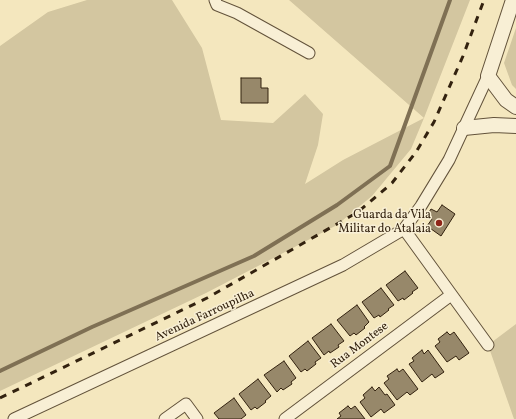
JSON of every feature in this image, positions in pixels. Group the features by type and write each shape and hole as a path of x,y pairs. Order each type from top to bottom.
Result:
{"street":[{"path":"215,0 217,5 236,13 309,53"},
{"path":"488,345 404,228 421,206 449,160 488,76 513,0"},
{"path":"488,76 506,100 516,107"},
{"path":"464,128 494,125 516,126"},
{"name":"Avenida Farroupilha","path":"14,419 343,266 404,228"},
{"name":"Rua Montese","path":"285,419 451,295"},
{"path":"165,419 186,404 197,419"}],"shaded area":[{"path":"87,0 172,0 202,48 221,120 273,123 305,94 323,114 318,145 305,184 343,160 424,118 411,149 372,196 337,225 206,293 0,391 0,46 48,12"},
{"path":"289,0 470,0 424,118"},
{"path":"516,28 516,89 512,85 504,63"},
{"path":"516,324 516,419 514,419 488,345"}],"building":[{"path":"241,78 261,78 261,88 268,88 268,103 241,103"},
{"name":"Guarda da Vila Militar do Atalaia","path":"442,205 455,214 441,236 427,226 432,219 426,216 431,209 437,212"},
{"path":"405,271 418,288 404,300 403,298 398,301 386,285"},
{"path":"381,288 394,305 380,317 379,315 374,318 362,302"},
{"path":"357,305 369,322 364,327 365,328 356,335 354,333 350,336 337,320"},
{"path":"331,324 344,341 338,345 339,347 324,355 312,338"},
{"path":"447,332 450,335 454,332 469,353 459,360 456,356 447,362 435,346 440,342 438,339"},
{"path":"308,341 321,358 307,371 305,369 301,372 289,356"},
{"path":"422,350 424,354 428,350 444,372 435,378 432,374 422,382 409,364 414,361 412,358"},
{"path":"284,361 296,378 291,382 292,384 283,390 281,388 277,392 264,375"},
{"path":"397,369 399,372 403,369 418,389 410,395 407,392 397,400 384,383 389,379 387,376"},
{"path":"258,379 271,396 257,409 255,407 251,410 239,394"},
{"path":"372,387 375,391 379,387 385,395 387,394 395,405 384,413 381,409 371,417 360,402 365,398 363,395"},
{"path":"234,398 246,415 241,419 219,419 214,413"},
{"path":"348,406 351,409 355,406 365,419 337,419 341,416 339,413"}],"waterway":[{"path":"0,371 92,327 254,256 337,205 390,166 450,0"}],"railway":[{"path":"0,398 207,298 358,212 392,183 416,152 434,122 463,56 484,0"}],"place":[{"name":"Guarda da Vila Militar do Atalaia","path":"439,223"}]}
